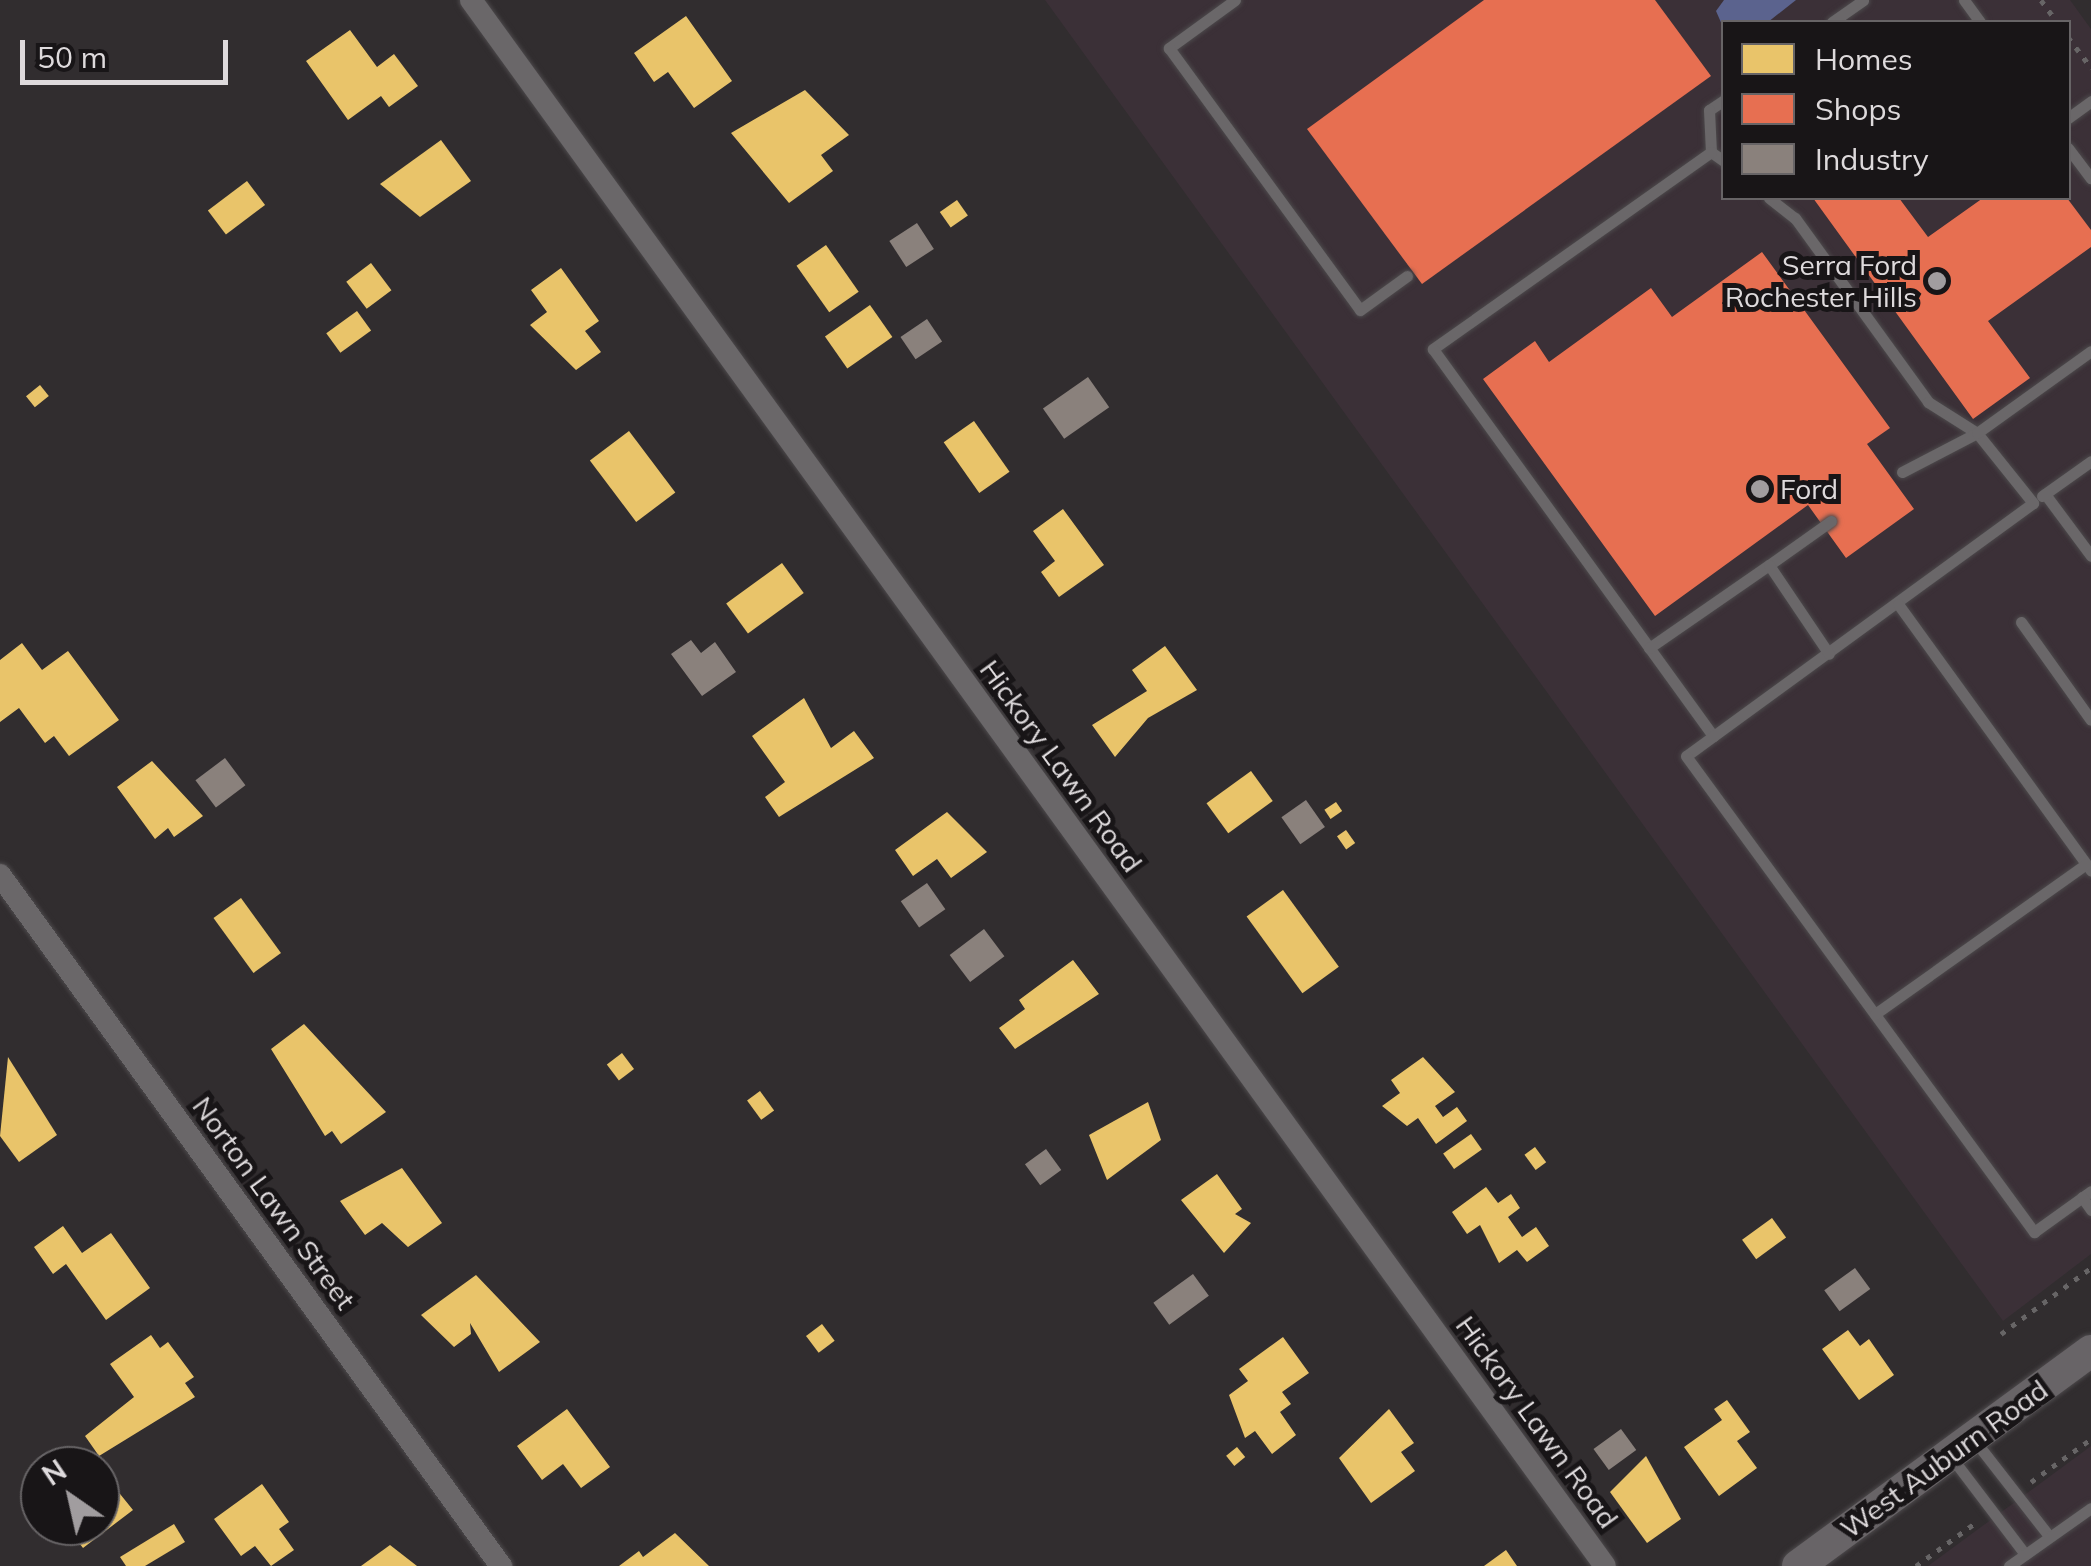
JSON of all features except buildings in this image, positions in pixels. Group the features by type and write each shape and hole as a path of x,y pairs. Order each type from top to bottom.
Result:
{"main road":[{"name":"West Auburn Road","path":"1798,1566 2091,1351"}],"street":[{"name":"Hickory Lawn Road","path":"471,0 1605,1566"},
{"name":"Norton Lawn Street","path":"0,875 500,1566"}],"lane":[{"path":"1235,0 1169,48 1360,310 1407,276"},
{"path":"1835,20 1863,0"},
{"path":"1721,102 1709,110 1712,152 1721,160"},
{"path":"1712,152 1434,350 1713,736"},
{"path":"2071,152 2091,178"},
{"path":"1772,200 1794,218 1928,402 1977,434 2033,503"},
{"path":"1902,472 1977,434 2091,351"},
{"path":"2091,461 1686,756 2034,1232 2087,1194 2091,1210"},
{"path":"2045,494 2091,556"},
{"path":"1649,648 1831,521"},
{"path":"1769,565 1829,654"},
{"path":"1875,1014 2088,868 1898,604"},
{"path":"2021,622 2091,720"},
{"path":"1961,1447 2049,1536"},
{"path":"1961,1447 2025,1554"},
{"path":"2009,1566 2091,1508"}],"path":[{"path":"2041,0 2056,20"},
{"path":"2071,42 2091,68"},
{"path":"2001,1334 2091,1268"}],"shaded area":[{"path":"1045,0 2070,0 2091,29 2091,1254 2003,1321"},
{"path":"2091,1446 2091,1566 1928,1566"}],"water":[{"path":"1724,0 1796,0 1771,20 1721,22 1716,11"}],"place":[{"name":"Serra Ford Rochester Hills","path":"1937,281"},
{"name":"Ford","path":"1760,489"}]}
